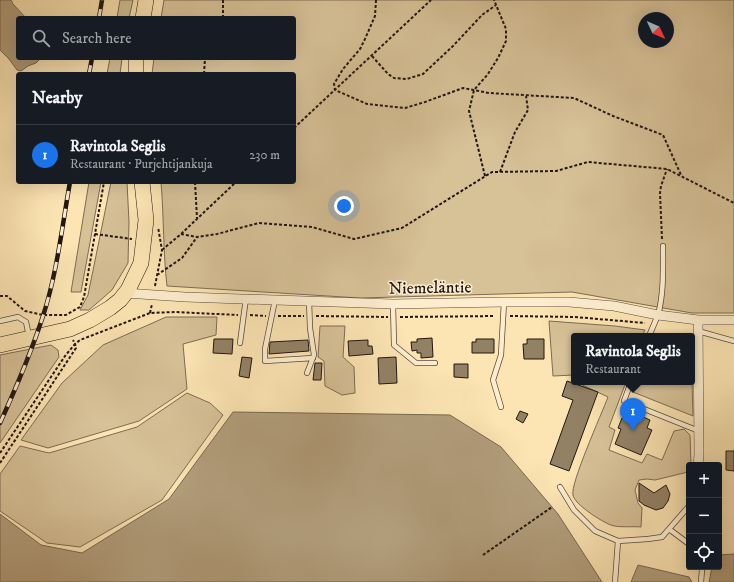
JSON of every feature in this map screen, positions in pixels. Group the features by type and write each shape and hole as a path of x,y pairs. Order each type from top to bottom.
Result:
{"main road":[{"path":"143,16 146,0"},
{"path":"136,60 136,72"},
{"path":"0,344 29,338 68,322 90,320 110,308 125,293 141,263 146,220 142,184"}],"street":[{"name":"Niemeläntie","path":"125,293 393,304 569,302 614,306 658,315 698,320 734,320"},
{"path":"698,320 698,462"}],"lane":[{"path":"650,333 658,315 663,285 663,246"},
{"path":"240,343 246,298"},
{"path":"275,300 265,349 265,361 313,358"},
{"path":"307,373 314,355 310,328 309,301"},
{"path":"500,408 493,380 501,355 504,302"},
{"path":"393,304 394,345 416,363 435,363"},
{"path":"0,321 18,317 26,322 29,338"},
{"path":"698,331 734,341"},
{"path":"630,385 624,401 699,431"},
{"path":"560,487 574,510 594,531 618,541 662,537 686,510"},
{"path":"669,530 686,542"},
{"path":"615,582 618,541"},
{"path":"701,582 702,570"}],"path":[{"path":"223,0 223,16"},
{"path":"335,90 334,84 343,69 360,50 375,16 376,0"},
{"path":"296,126 431,0"},
{"path":"485,177 469,111 474,90 491,69 506,41 506,29 494,0"},
{"path":"372,56 388,74 394,78 407,79 423,74 454,46 482,15 496,5"},
{"path":"204,72 205,60"},
{"path":"335,90 367,104 405,108 463,88 489,93 574,98 613,116 663,135 682,176"},
{"path":"500,172 515,132 528,110 526,96"},
{"path":"181,234 197,237 217,234 259,223 312,227 354,239 402,228 492,172 556,170 588,162 667,169 734,203"},
{"path":"663,246 660,193 667,169"},
{"path":"68,322 80,307 84,297 104,184"},
{"path":"195,184 197,218"},
{"path":"162,250 234,184"},
{"path":"95,234 144,241"},
{"path":"157,275 182,258 197,237"},
{"path":"0,296 7,296 25,311 68,322"},
{"path":"0,453 65,356 75,344 80,340 150,313 174,312 272,316 393,318 503,316 575,317 654,324"},
{"path":"0,463 76,348 68,322"},
{"path":"483,555 552,507"}],"shaded area":[{"path":"0,0 11,0 24,16 16,16 16,60 39,60 21,71 17,70 0,50"},
{"path":"120,0 133,0 129,16 117,16"},
{"path":"164,0 734,0 734,313 692,313 572,292 360,298 167,286 161,184 296,184 296,72 152,72 154,60 296,60 296,16 161,16"},
{"path":"110,60 122,60 120,72 107,72"},
{"path":"89,184 101,184 81,292 71,292"},
{"path":"111,184 127,184 129,222 128,263 112,290 89,310 80,310 88,295"},
{"path":"166,317 217,317 216,335 183,344 187,389 139,421 48,448 21,440 62,383 103,345"},
{"path":"549,321 645,330 644,333 571,333 571,375 553,376"},
{"path":"320,326 345,326 343,357 354,367 355,393 342,395 325,386 324,361 318,357"},
{"path":"51,345 58,350 59,357 0,443 0,355"},
{"path":"582,385 625,385 609,427 615,430 609,450 642,463 647,454 662,460 674,431 684,429 690,435 691,462 686,462 686,472 655,480 639,480 635,490 638,503 642,508 641,527 618,526 611,525 589,512 578,503 573,495 576,477 608,397"},
{"path":"636,385 692,385 693,416 633,392"},
{"path":"187,393 210,403 223,415 162,500 80,547 47,543 0,511 0,474 20,446 49,453 137,427"},
{"path":"233,412 450,415 501,447 558,514 602,582 0,582 0,514 41,545 82,553 169,499"},
{"path":"734,554 734,582 709,582 711,570 722,570 722,555"},
{"path":"638,565 689,577 692,582 631,582"}],"building":[{"path":"432,338 433,357 421,358 421,353 417,353 417,350 412,351 411,342 417,342 417,339"},
{"path":"214,339 233,339 232,354 213,353"},
{"path":"476,339 494,339 494,353 472,353 472,342 476,342"},
{"path":"527,339 544,339 544,359 524,359 523,344 527,344"},
{"path":"308,340 309,351 269,354 270,342"},
{"path":"368,340 368,346 372,346 373,354 349,356 348,341"},
{"path":"242,357 252,358 249,378 239,376"},
{"path":"396,357 397,383 379,384 378,358"},
{"path":"315,363 322,363 321,380 313,380"},
{"path":"454,364 468,364 468,378 454,377"},
{"path":"567,381 571,382 571,385 578,385 598,392 569,471 550,464 573,400 562,396"},
{"path":"520,411 528,414 523,423 516,419"},
{"path":"629,411 650,420 647,428 652,430 641,455 615,444 621,429 618,428 622,418 625,419"},
{"path":"726,451 734,451 734,471 726,470"},
{"path":"639,483 654,493 666,485 670,494 668,501 663,508 656,510 639,501"}],"railway":[{"path":"99,16 102,0"},
{"path":"89,72 92,60"},
{"path":"0,423 28,357 48,300 56,267 70,184"}],"place":[{"name":"Ravintola Seglis","path":"633,431"}]}
